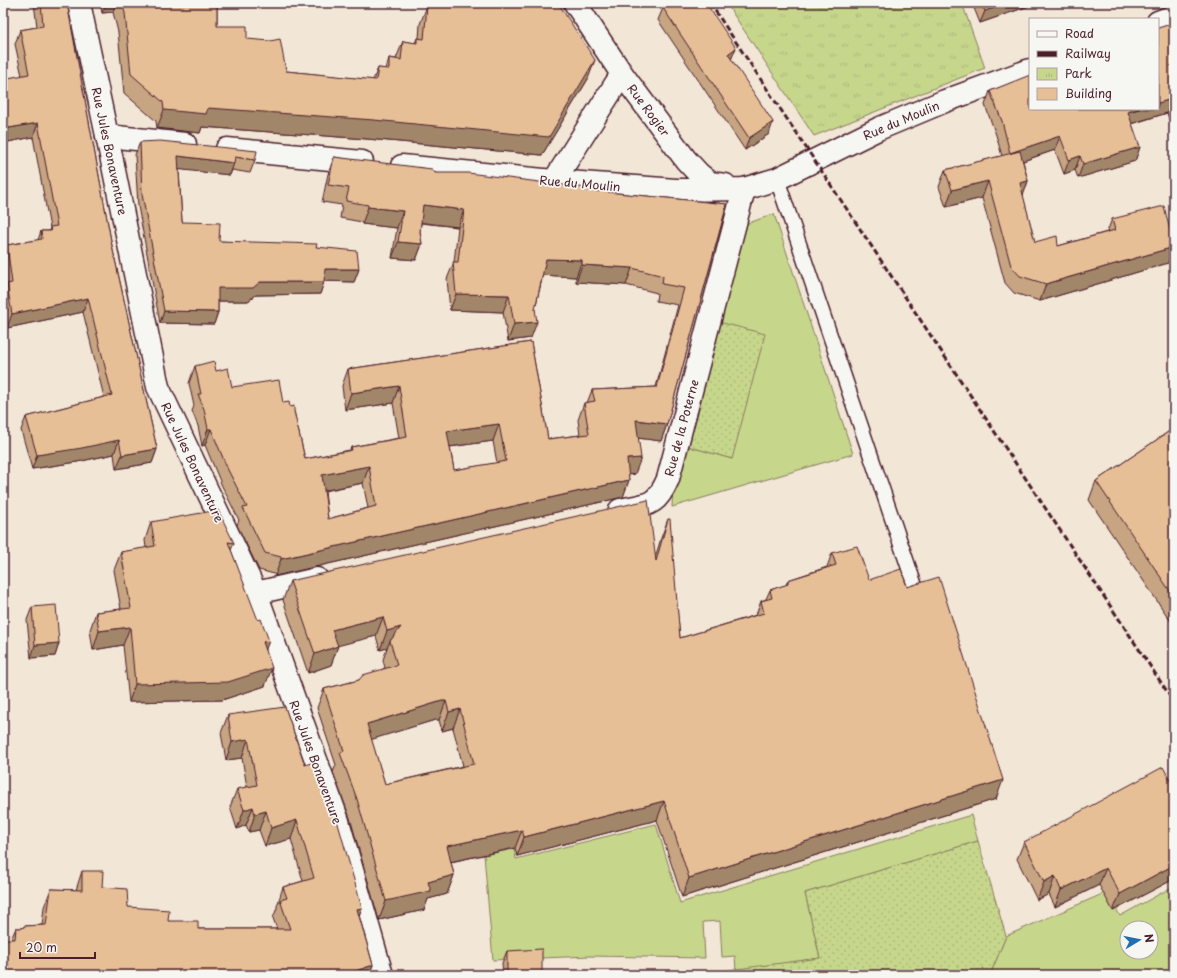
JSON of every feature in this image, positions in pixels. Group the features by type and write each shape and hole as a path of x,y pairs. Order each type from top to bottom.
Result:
{"street":[{"name":"Rue Jules Bonaventure","path":"79,3 158,387 256,593 338,821 382,975"},
{"name":"Rue Rogier","path":"575,3 622,74 699,174 710,182 744,189"},
{"path":"1159,22 1174,16"},
{"name":"Rue du Moulin","path":"107,136 554,181 676,190 744,189 777,179 878,129 945,101 1029,70"},
{"path":"554,181 622,74"},
{"name":"Rue de la Poterne","path":"601,514 653,503 662,494 668,479 744,189"},
{"path":"256,593 339,574"}],"lane":[{"path":"777,179 916,586"}],"green space":[{"path":"726,3 962,3 985,68 814,136"},
{"path":"774,214 853,454 672,507 673,486 684,445 732,459 719,322 743,225"},
{"path":"719,322 765,334 732,459 684,445"},
{"path":"971,815 978,841 805,893 820,958 736,970 735,956 722,957 720,921 703,922 705,958 590,956 493,960 484,855 514,849 516,859 656,824 680,903"},
{"path":"978,841 1006,936 990,975 706,975 706,973 820,958 805,893"},
{"path":"1174,886 1174,975 990,975 1006,936 1107,892 1120,916"}],"building":[{"path":"41,3 67,3 112,246 157,449 122,455 119,440 82,448 37,455 26,417 112,395 88,298 12,314 7,284 12,283 7,245 42,239 41,231 51,231 50,227 57,226 38,123 3,129 3,79 29,74 20,30 43,26"},
{"path":"122,3 217,3 217,26 247,26 247,39 270,41 280,39 286,71 376,80 378,68 389,69 389,58 401,60 403,41 417,43 417,38 424,39 427,6 432,3 558,3 595,60 549,137 374,120 208,108 206,114 164,110 163,102 131,74 125,13"},
{"path":"669,3 706,3 736,48 728,54 773,122 749,138 663,8"},
{"path":"981,3 1008,3 985,11"},
{"path":"1174,23 1174,104 1172,99 1159,103 1159,28"},
{"path":"1029,75 1029,110 1135,110 1128,112 1140,147 1083,164 1080,156 1069,160 1060,136 1010,153 1002,121 990,91"},
{"path":"160,141 257,151 255,160 235,157 234,163 178,156 182,222 220,223 219,241 317,244 316,247 357,251 359,269 325,269 324,282 260,282 253,288 218,288 218,312 164,311 142,194 140,142"},
{"path":"1020,151 1028,181 1020,183 1035,242 1057,236 1058,246 1115,230 1112,219 1164,206 1174,247 1046,284 1020,276 1011,266 988,181 952,190 945,170"},
{"path":"334,157 432,169 435,173 468,173 587,188 587,190 727,204 667,424 636,420 641,458 627,459 629,480 281,559 281,557 265,553 243,508 247,507 228,470 211,429 208,429 204,409 198,394 201,394 195,366 214,361 216,371 228,368 232,387 279,380 283,403 289,402 290,407 294,406 305,459 352,450 351,447 407,437 399,386 351,393 348,369 531,342 548,439 589,434 584,403 595,401 592,390 657,387 684,288 662,284 663,276 632,268 582,265 582,260 546,259 535,309 537,322 514,324 509,295 456,294 453,262 458,262 464,210 423,205 420,232 422,244 398,242 403,211 368,207 368,205 346,201 349,188 328,185","holes":["499,424 506,461 454,470 447,431","369,466 376,506 328,519 322,475"]},
{"path":"1174,428 1174,597 1096,481"},
{"path":"648,500 656,561 668,519 670,519 680,638 764,613 761,601 772,598 770,590 788,584 788,580 836,565 832,553 857,546 869,580 901,569 907,587 939,577 1003,780 689,878 664,801 524,837 522,830 447,846 454,875 428,882 431,891 386,901 357,799 340,753 344,751 324,689 359,680 363,675 397,665 390,641 401,627 387,631 383,617 332,630 338,646 315,654 290,581","holes":["446,701 449,712 460,709 474,764 385,784 367,724"]},
{"path":"218,510 234,543 228,542 258,620 261,619 269,641 263,642 272,668 228,682 135,684 130,627 99,631 96,612 131,608 121,552 155,546 151,522"},
{"path":"56,605 59,643 35,645 32,607"},
{"path":"285,707 305,765 317,761 333,806 362,908 357,909 373,965 344,975 3,975 3,939 15,939 16,928 46,925 51,889 82,890 82,871 103,871 102,887 127,889 128,907 169,910 168,921 198,921 198,929 290,929 280,900 287,898 283,887 314,878 297,820 271,828 266,811 255,814 253,807 244,810 237,789 257,785 248,739 232,742 228,715"},
{"path":"1163,767 1174,787 1174,865 1120,894 1106,868 1061,890 1055,876 1044,882 1024,842"},
{"path":"542,949 542,975 507,975 507,951"}],"railway":[{"path":"710,3 1174,702"}]}
